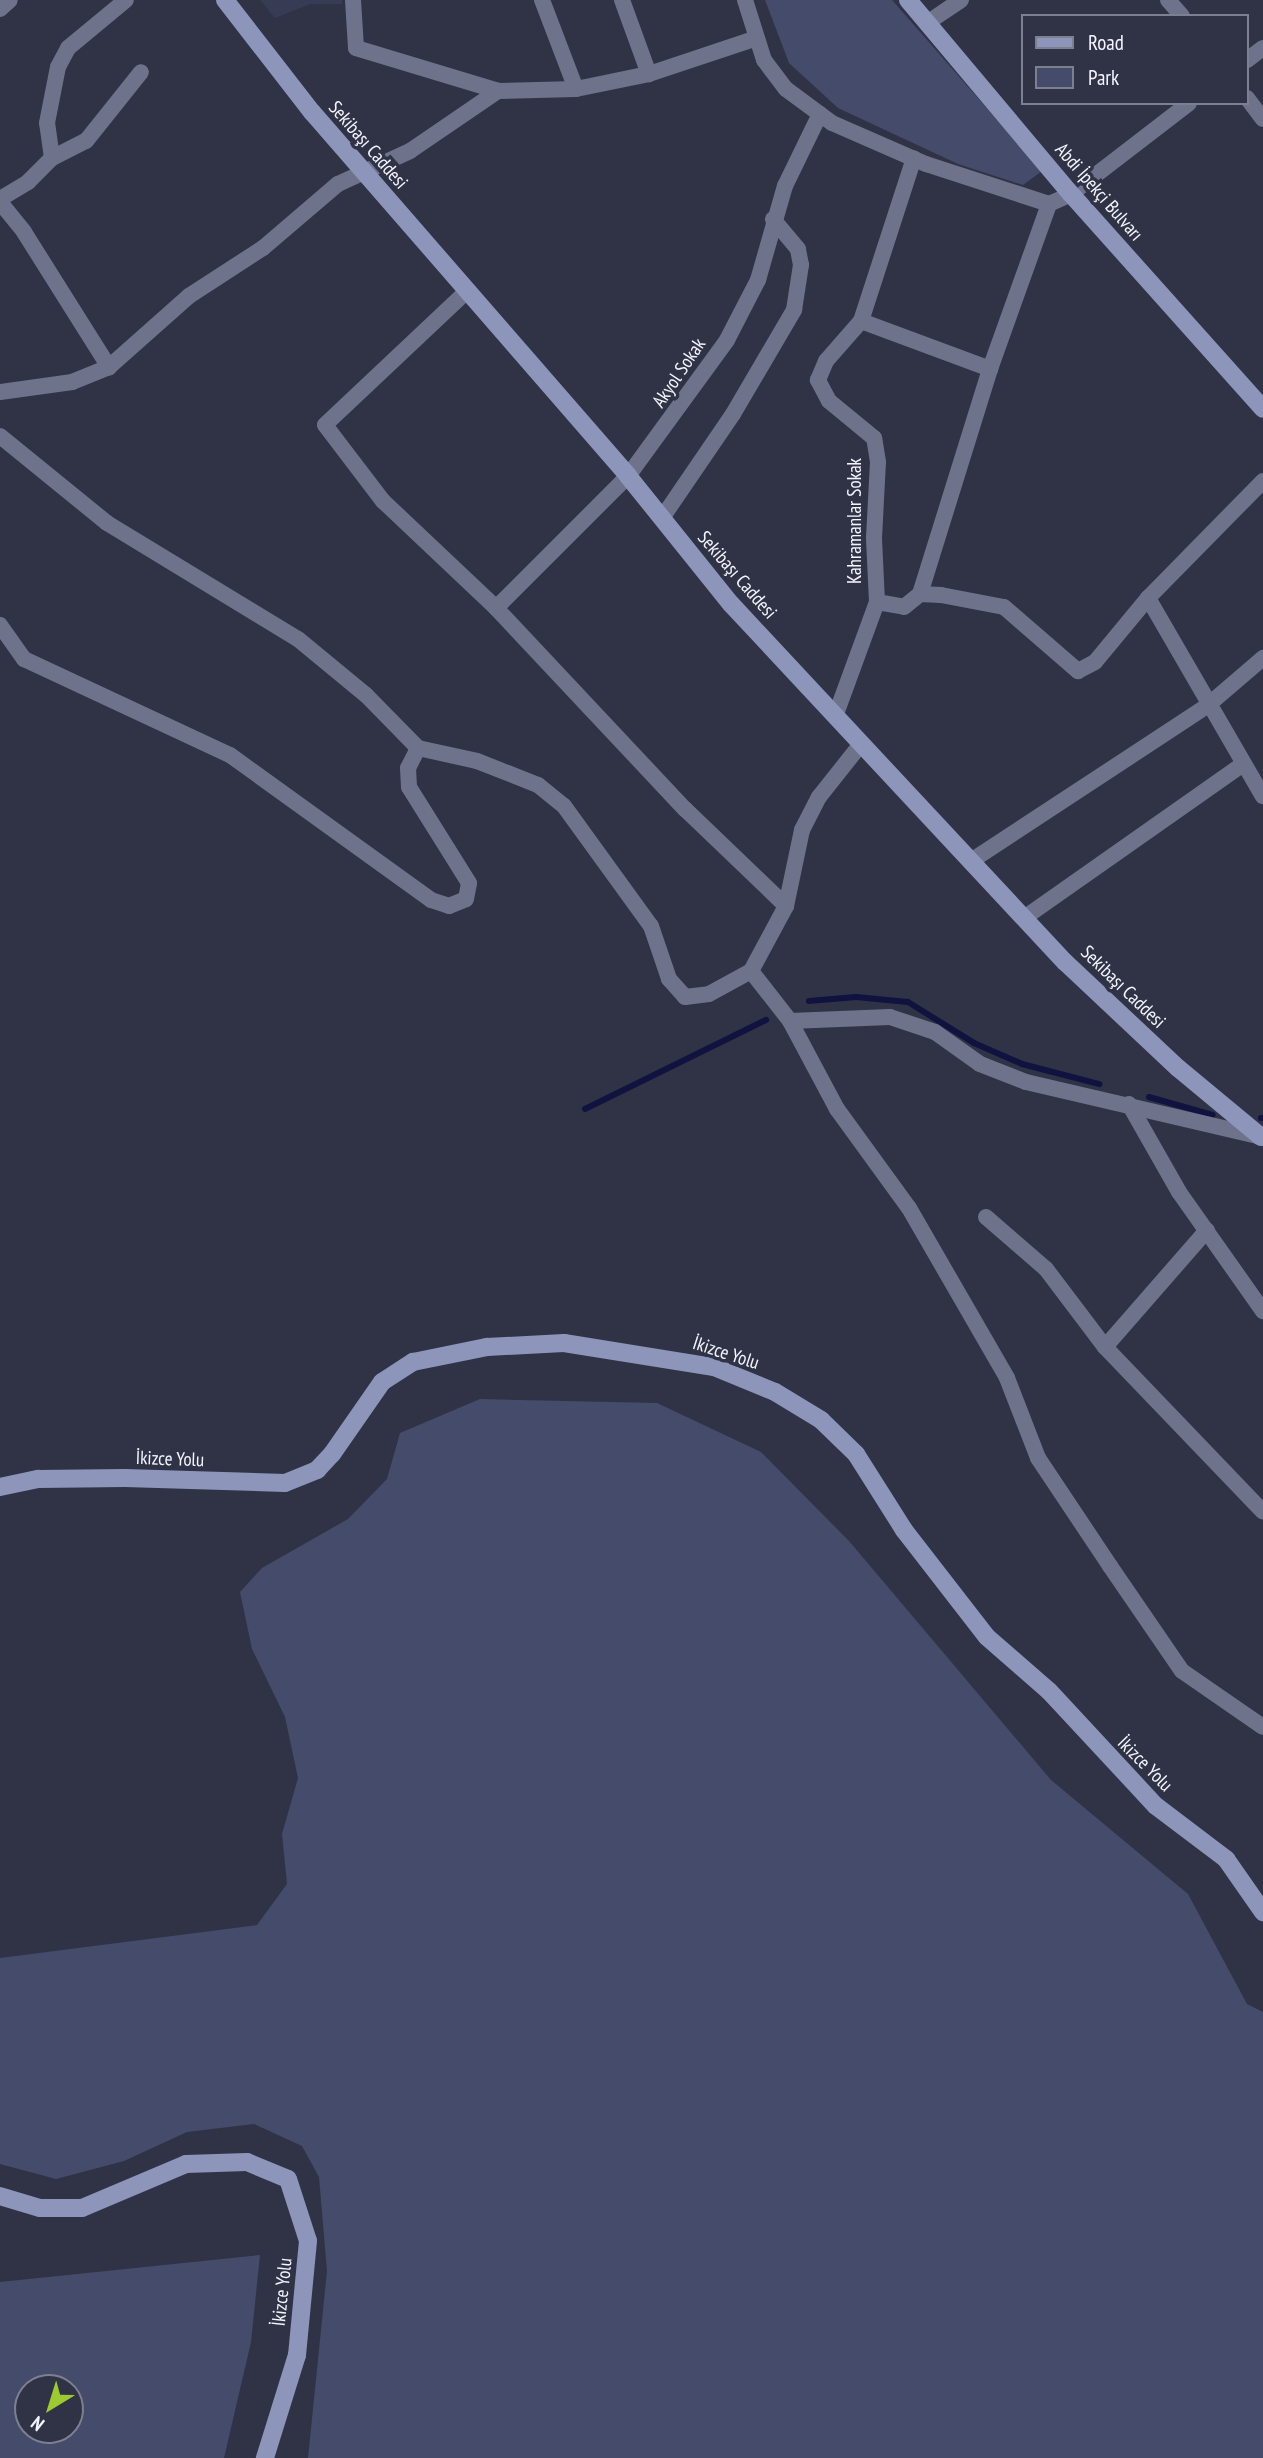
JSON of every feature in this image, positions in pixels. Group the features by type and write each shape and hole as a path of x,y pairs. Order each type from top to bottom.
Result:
{"street":[{"path":"0,9 10,0"},
{"path":"52,158 47,122 58,67 68,48 126,0"},
{"name":"Sekibaşı Caddesi","path":"225,0 363,170 628,476 730,604 836,714 1024,918 1178,1068 1262,1138"},
{"path":"352,0 356,48 498,91 576,89 649,74 754,39"},
{"path":"542,0 576,89"},
{"path":"622,0 649,74"},
{"path":"745,0 754,39 786,89 826,118 908,156 1048,204 1071,194 1186,105"},
{"name":"Abdi İpekçi Bulvarı","path":"908,0 1071,194 1263,409"},
{"path":"927,23 961,0"},
{"path":"1168,0 1180,14"},
{"path":"109,368 24,232 0,201 28,181 52,158 86,141 141,72"},
{"path":"0,392 72,382 109,368 189,296 263,248 338,184 363,170 410,151 498,91"},
{"path":"1249,101 1263,119"},
{"name":"Akyol Sokak","path":"496,608 628,476 727,340 758,280 774,219 826,118"},
{"name":"Kahramanlar Sokak","path":"836,714 877,602 874,438 829,401 818,380 826,361 861,321 908,156"},
{"path":"877,602 904,607 920,594 990,369 1048,204"},
{"path":"662,518 733,414 794,310 801,265 798,249 774,219"},
{"path":"467,291 325,425 383,500 496,608 676,800 786,906"},
{"path":"861,321 990,369"},
{"path":"0,436 107,523 298,639 366,695 418,748 477,761 538,785 564,806 651,926 669,979 685,997 709,994 751,971 786,906 802,830 819,797 861,744"},
{"path":"920,594 1004,607 1078,671 1095,663 1148,598 1263,481"},
{"path":"1148,598 1208,706 1263,796"},
{"path":"0,625 24,659 230,755 432,900 449,906 466,899 469,883 409,787 408,768 418,748"},
{"path":"971,862 1208,706 1263,658"},
{"path":"1024,918 1244,764"},
{"path":"751,971 790,1021 836,1109 916,1219 1007,1378 1038,1458 1182,1671 1263,1727"},
{"path":"790,1021 890,1017 935,1032 980,1064 1026,1082 1129,1104 1262,1138"},
{"path":"1129,1104 1137,1124 1263,1311"},
{"path":"986,1217 1046,1269 1105,1347 1263,1512"},
{"path":"1105,1347 1207,1230"},
{"name":"İkizce Yolu","path":"0,1487 38,1479 285,1483 325,1462 382,1382 413,1362 487,1347 564,1343 714,1367 786,1399 821,1420 856,1454 904,1530 987,1637 1049,1691 1156,1806 1226,1859 1263,1912"},
{"name":"İkizce Yolu","path":"0,2196 40,2208 82,2208 186,2164 247,2162 288,2179 308,2241 297,2355 265,2458"}],"shaded area":[{"path":"260,0 342,0 342,4 310,4 275,18"}],"green space":[{"path":"765,0 892,0 1042,171 1023,185 958,164 838,108 789,63"},
{"path":"480,1399 657,1403 761,1452 849,1541 1051,1780 1188,1894 1247,2004 1263,2012 1263,2458 308,2458 327,2271 319,2177 302,2146 254,2124 187,2132 124,2161 56,2179 0,2164 0,1958 257,1925 287,1884 282,1834 298,1778 285,1717 252,1649 240,1592 262,1568 348,1519 387,1479 400,1433"},
{"path":"260,2255 251,2342 224,2458 0,2458 0,2282"}],"waterway":[{"path":"809,1001 856,997 908,1002 974,1043 1022,1064 1099,1084"},
{"path":"585,1109 766,1020"},
{"path":"1149,1097 1213,1115"}]}
